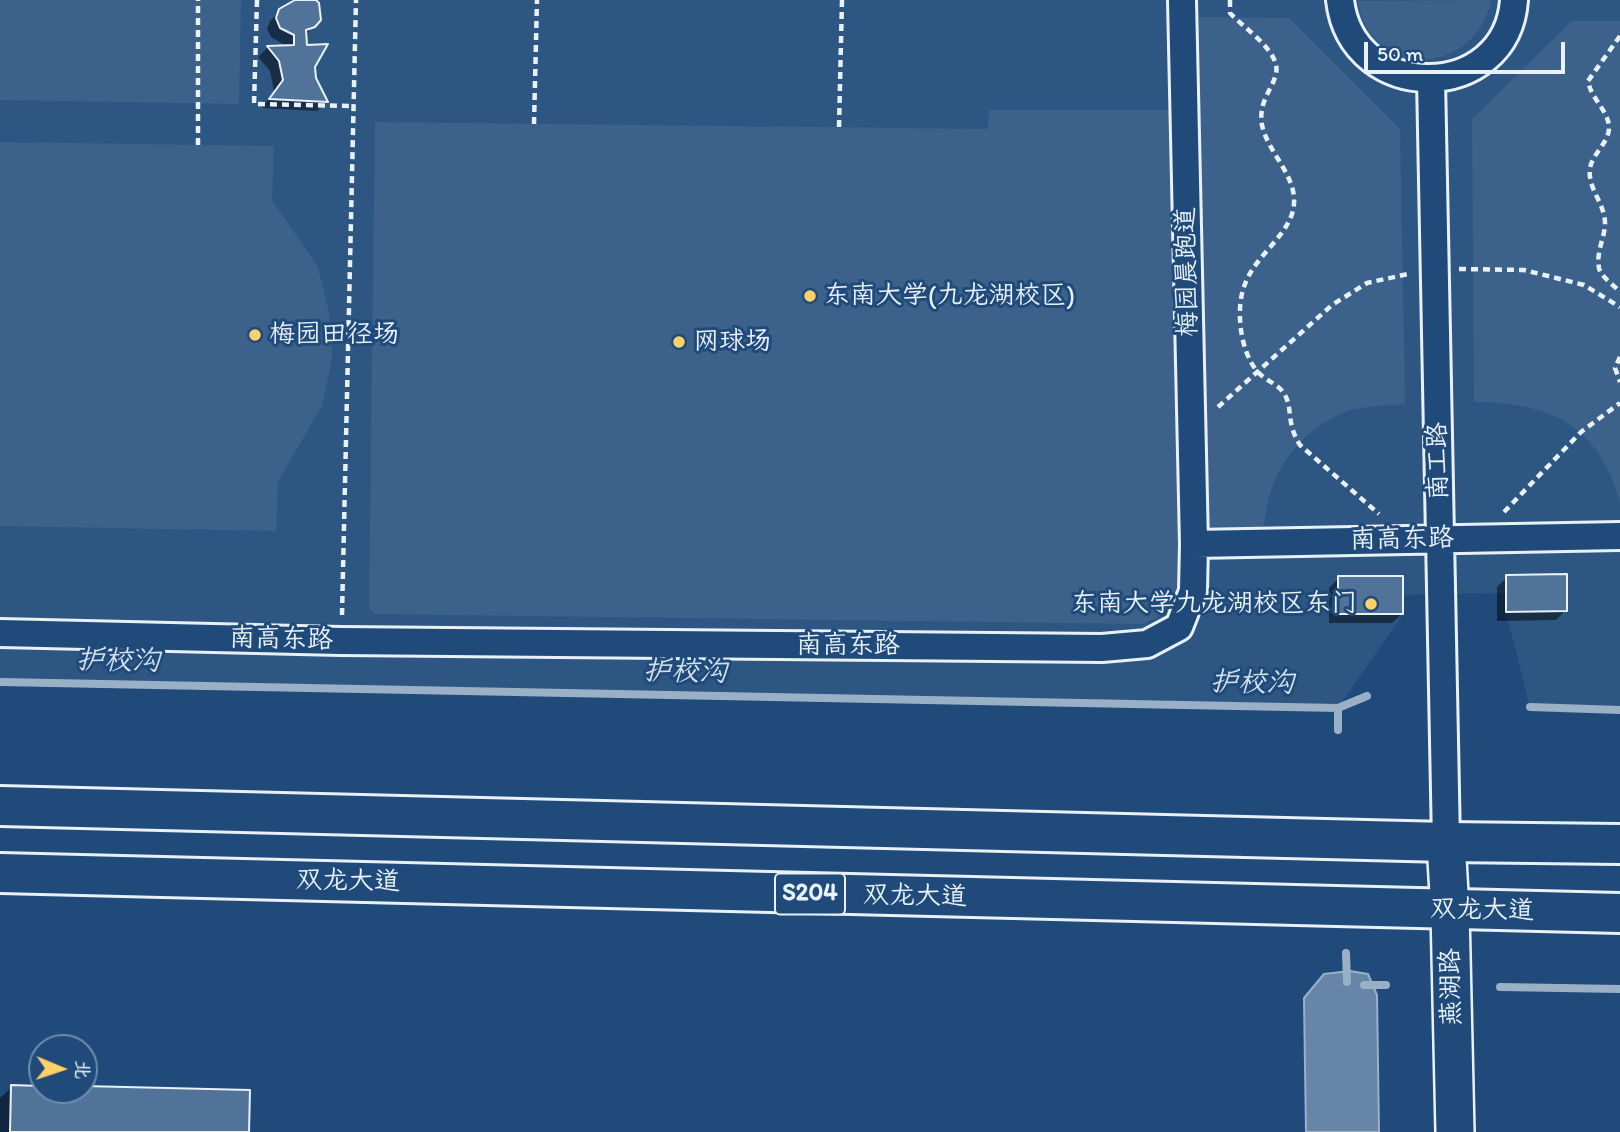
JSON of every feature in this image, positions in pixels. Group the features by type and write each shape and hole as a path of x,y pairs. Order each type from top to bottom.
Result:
{"main road":[{"path":"0,806 1620,844"},
{"name":"双龙大道","path":"0,873 1450,911 1620,913"}],"street":[{"name":"梅园晨跑道","path":"1182,0 1195,544"},
{"path":"1340,0 1350,34 1365,54 1384,69 1407,78 1432,79 1465,71 1493,51 1506,32 1514,0"},
{"name":"南工路","path":"1432,79 1446,842"},
{"name":"南高东路","path":"0,633 341,641 1102,648 1147,643 1179,627 1193,591 1195,544 1620,536"},
{"name":"燕湖路","path":"1446,842 1455,1132"}],"path":[{"path":"198,0 198,145"},
{"path":"257,0 254,104 354,106"},
{"path":"341,641 356,0"},
{"path":"534,124 537,0"},
{"path":"839,127 842,0"},
{"path":"1230,0 1230,13 1269,52 1276,66 1274,81 1262,99 1262,124 1267,142 1292,185 1293,212 1280,235 1261,255 1244,285 1241,315 1243,344 1256,371 1283,391 1287,399 1290,430 1300,445 1409,540"},
{"path":"1620,36 1588,81 1590,95 1605,113 1609,130 1591,164 1589,176 1602,203 1605,226 1598,250 1600,271 1620,292"},
{"path":"1192,436 1256,371 1332,305 1367,283 1435,268 1524,270 1584,285 1620,307"},
{"path":"1620,357 1615,368 1620,382"},
{"path":"1478,538 1581,432 1620,403"}],"shaded area":[{"name":"东南大学(九龙湖校区)","path":"0,0 1620,0 1620,710 1530,707 1506,612 1505,593 1404,595 1403,614 1338,708 0,682"},
{"path":"0,0 241,0 239,104 0,100"},
{"path":"1491,0 1485,19 1475,34 1461,47 1446,55 1428,59 1410,58 1392,52 1376,40 1366,27 1357,1"},
{"path":"1199,17 1289,18 1400,129 1405,404 1347,411 1306,436 1283,464 1275,481 1269,498 1263,537 1207,532 1200,515"},
{"path":"1572,21 1620,21 1620,502 1611,476 1599,454 1567,423 1548,413 1526,407 1474,402 1472,119"},
{"name":"网球场","path":"989,110 1177,110 1180,604 1144,624 375,614 369,608 375,122 988,129"},
{"path":"0,142 274,146 272,200 318,267 329,313 332,358 322,406 278,481 276,531 0,526"},
{"path":"1350,971 1368,974 1377,995 1379,1132 1306,1132 1304,998 1324,974"}],"building":[{"path":"295,0 316,0 319,3 321,20 315,27 306,30 307,45 328,44 315,67 316,78 328,102 269,99 283,80 279,61 267,46 294,45 294,35 280,28 276,18 279,9"},
{"path":"1567,574 1567,611 1506,612 1506,575"},
{"name":"东南大学九龙湖校区东门","path":"1338,576 1403,576 1403,614 1338,614"},
{"path":"11,1085 28,1086 28,1104 98,1104 98,1086 250,1090 249,1132 10,1132"}],"waterway":[{"name":"护校沟","path":"0,682 1338,708 1367,696"},
{"name":"护校沟","path":"1530,707 1620,710"},
{"path":"1338,708 1338,730"},
{"path":"1346,953 1347,982"},
{"path":"1364,985 1386,985"},
{"path":"1500,987 1620,989"}],"place":[{"name":"东南大学(九龙湖校区)","path":"810,296"},
{"name":"梅园田径场","path":"255,335"},
{"name":"网球场","path":"679,342"},
{"name":"东南大学九龙湖校区东门","path":"1371,604"}]}
